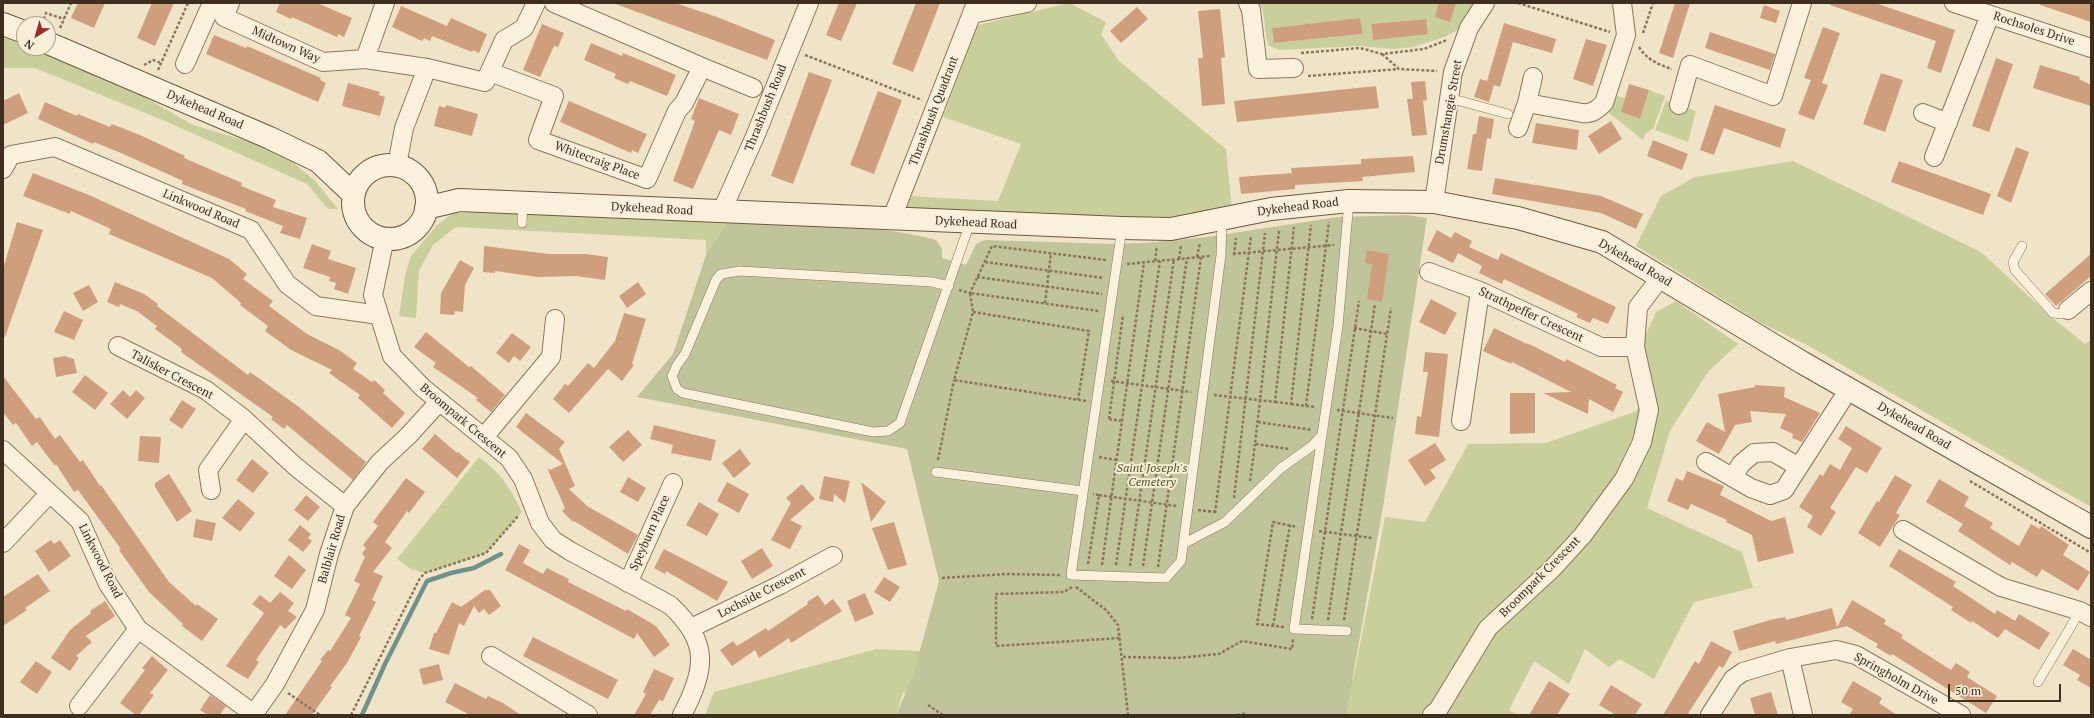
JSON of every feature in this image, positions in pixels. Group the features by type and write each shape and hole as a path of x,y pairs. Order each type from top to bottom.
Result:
{"street":[{"path":"185,64 212,3"},
{"name":"Midtown Way","path":"230,3 224,17 323,62 364,59 427,68"},
{"path":"364,59 385,3"},
{"path":"397,165 404,128 427,68 485,82 504,40 524,28 536,3"},
{"path":"554,3 753,88"},
{"name":"Thrashbush Road","path":"721,212 756,134 809,3"},
{"path":"974,8 1027,3"},
{"path":"1248,3 1251,10 1258,69 1294,68"},
{"name":"Drumshangie Street","path":"1434,202 1453,72 1461,45 1469,28 1485,3"},
{"path":"1527,103 1590,114 1598,110 1604,104 1626,35 1622,3"},
{"path":"1678,105 1690,65 1773,96 1802,3"},
{"name":"Rochsoles Drive","path":"1954,3 2091,48"},
{"name":"Thrashbush Quadrant","path":"892,218 974,8"},
{"path":"1934,157 1990,15"},
{"path":"3,24 16,29"},
{"name":"Dykehead Road","path":"56,47 270,138 318,161 353,194"},
{"name":"Whitecraig Place","path":"490,72 554,96 538,140 647,179 677,111 684,103 702,67"},
{"path":"1513,121 1527,103 1533,78"},
{"path":"1923,113 1948,122"},
{"name":"Linkwood Road","path":"3,168 10,155 55,147 251,230 287,284 316,306 379,315"},
{"path":"397,165 407,168 416,175 427,194 426,208 423,219 415,230 405,235 386,238 370,233 360,224 354,212 353,194 355,188 370,170 381,166 397,165"},
{"name":"Dykehead Road","path":"426,208 459,200 523,213 721,212 892,218 970,223 1171,229 1271,208 1349,201 1434,202 1518,218 1602,242 1849,389 2091,527"},
{"name":"Broompark Crescent","path":"386,238 373,295 392,356 439,402 509,458 523,479 540,523 553,540 670,605 682,616 697,638 701,655 695,690 682,715"},
{"name":"Strathpeffer Crescent","path":"1429,272 1480,291 1601,348 1635,347"},
{"name":"Broompark Crescent","path":"1432,715 1438,710 1488,628 1552,568 1583,535 1624,479 1642,442 1649,410 1635,347 1638,308 1661,277"},
{"path":"1461,421 1480,291"},
{"path":"2068,310 2091,291"},
{"path":"484,437 551,358 555,319"},
{"name":"Talisker Crescent","path":"118,346 206,390 244,419 296,467 345,506"},
{"path":"1706,462 1751,488 1770,495 1784,490 1849,389"},
{"name":"Balblair Road","path":"253,714 275,684 315,610 329,554 345,506 380,462 408,436 439,402"},
{"path":"211,490 208,470 244,419"},
{"name":"Linkwood Road","path":"3,450 80,521 108,584 138,629 253,714"},
{"path":"1733,477 1741,464 1754,453 1773,452 1796,470"},
{"name":"Speyburn Place","path":"628,583 673,483"},
{"path":"3,543 49,494"},
{"path":"1903,530 2001,588 2086,614"},
{"name":"Lochside Crescent","path":"691,628 780,585 833,556"},
{"path":"79,706 138,629"},
{"name":"Springholm Drive","path":"1710,715 1733,679 1743,672 1790,658 1836,650 1856,655 1960,715"},
{"path":"491,656 588,715"},
{"path":"1790,658 1803,715"}],"lane":[{"path":"1449,98 1513,121"},
{"path":"1345,631 1294,629 1338,326 1349,201"},
{"path":"1122,228 1071,575 1166,578 1181,561 1221,255 1222,218"},
{"path":"949,286 932,282 740,271 721,274 716,280 685,354 674,370 672,376 677,388 683,393 866,431 888,431 900,423 949,286 970,223"},
{"path":"2022,246 2013,262 2015,270 2054,313 2061,314 2068,310"},
{"path":"1183,544 1214,528 1231,516 1281,468 1304,452 1322,433"},
{"path":"936,472 1083,492"},
{"path":"2038,682 2086,614"}],"path":[{"path":"56,33 71,3"},
{"path":"161,64 188,3"},
{"path":"1518,3 1610,33 1626,35"},
{"path":"1653,3 1639,46 1643,54 1661,66 1687,74"},
{"path":"45,16 46,13 55,16"},
{"path":"56,16 64,19"},
{"path":"1453,72 1399,69 1302,77 1294,68 1297,53 1360,48 1382,54 1424,49 1441,44 1469,28"},
{"path":"790,49 936,105"},
{"path":"1382,54 1399,69"},
{"path":"1100,380 1156,386 1183,392 1203,393 1306,406 1330,222"},
{"path":"1291,404 1311,225"},
{"path":"1275,402 1294,227"},
{"path":"1248,500 1279,231"},
{"path":"1231,516 1264,233"},
{"path":"1214,528 1251,236"},
{"path":"1197,257 1200,243"},
{"path":"936,472 954,380 973,312 970,293 992,246 1108,260 1117,265 1346,244"},
{"path":"1155,261 1157,246"},
{"path":"1179,259 1181,246"},
{"path":"1045,303 1051,253"},
{"path":"1157,578 1202,257"},
{"path":"1142,578 1187,258"},
{"path":"1128,578 1174,260"},
{"path":"1115,577 1160,261"},
{"path":"985,262 1114,279"},
{"path":"1100,577 1144,262"},
{"path":"1129,272 1130,264"},
{"path":"977,277 1112,295"},
{"path":"949,286 970,293 1110,312"},
{"path":"1310,629 1359,301"},
{"path":"1326,630 1360,414 1375,304"},
{"path":"1345,631 1391,308"},
{"path":"1109,420 1124,311"},
{"path":"973,312 1089,331 1078,400"},
{"path":"1338,326 1387,334"},
{"path":"954,380 1096,402"},
{"path":"1326,408 1375,417 1393,418"},
{"path":"1094,417 1122,421"},
{"path":"1258,422 1322,433"},
{"path":"1255,444 1304,452"},
{"path":"1088,455 1116,460"},
{"path":"1083,492 1139,502 1215,512"},
{"path":"1087,576 1099,495"},
{"path":"351,715 420,578 425,573 486,553 522,512 533,507"},
{"path":"1122,657 1177,658 1219,654 1242,641 1292,649 1294,629 1257,624 1273,522 1325,532 1358,535 1372,538"},
{"path":"1272,626 1290,525"},
{"path":"942,578 1006,574 1071,575"},
{"path":"1120,638 996,646 996,594 1064,592 1074,585 1110,615 1118,625 1120,638 1128,715"},
{"path":"275,684 320,715"},
{"path":"928,705 943,715"},
{"path":"1237,715 1246,713"}],"green space":[{"path":"1069,3 1106,22 1101,34 1119,61 1226,149 1232,210 1165,220 905,208 907,196 998,201 1021,144 943,117 978,25"},
{"path":"1260,3 1474,3 1458,30 1444,37 1413,47 1394,49 1358,46 1280,50 1269,46","holes":["1360,19 1363,34 1274,43 1272,28","1425,19 1427,33 1373,39 1371,24"]},
{"path":"3,37 16,43 16,56 49,56 134,91 193,125 247,141 288,158 315,181 338,209 328,209 307,184 165,121 35,68 3,68"},
{"path":"1649,90 1665,96 1653,129 1646,133 1643,140 1609,113 1617,96 1625,98 1621,112 1640,119"},
{"path":"1666,101 1696,111 1688,142 1655,130"},
{"path":"1793,161 1981,252 2048,314 2085,344 2091,340 2091,507 1809,346 1761,323 1636,246 1661,196 1695,177"},
{"path":"528,211 658,220 728,221 706,255 706,240 456,227 433,245 419,271 416,318 399,316 405,276 411,256 436,226 453,213"},
{"name":"Saint Joseph's Cemetery","path":"1407,215 1427,218 1383,507 1346,715 896,715 913,676 939,581 907,449 637,397 673,354 706,255 728,221 833,225 911,234 936,240 942,249 942,258 966,265 976,244 985,240 1114,244 1144,243 1207,237 1338,217"},
{"path":"1676,301 1738,344 1708,372 1670,431 1647,508 1742,552 1753,588 1694,602 1654,679 1620,659 1609,667 1585,649 1569,684 1534,661 1509,710 1518,715 1344,715 1330,689 1353,680 1385,517 1425,522 1468,444 1546,443 1634,412 1654,395 1644,339 1656,312"},
{"path":"479,457 494,469 504,481 522,512 486,553 425,573 411,569 397,559"},
{"path":"924,637 922,702 903,692 896,715 705,715 714,692 877,649 920,651"}],"building":[{"path":"78,3 105,3 94,28 71,18"},
{"path":"152,3 174,3 155,46 137,38"},
{"path":"280,3 317,3 352,18 344,37 338,34 337,37 292,17 291,19 276,12"},
{"path":"613,3 675,3 717,17 775,40 767,60"},
{"path":"839,3 857,3 841,41 826,35"},
{"path":"916,3 940,3 913,72 892,64"},
{"path":"1439,3 1456,3 1450,22 1435,17"},
{"path":"1675,3 1690,3 1673,58 1659,53"},
{"path":"1830,3 1875,3 1955,30 1941,73 1927,68 1936,41 1830,5"},
{"path":"2040,3 2091,3 2091,22 2040,5"},
{"path":"1764,5 1780,11 1776,23 1760,18"},
{"path":"401,6 447,26 451,18 487,34 479,53 473,50 472,52 432,36 430,41 424,38 422,41 392,27"},
{"path":"1137,7 1148,19 1121,43 1110,31"},
{"path":"1220,9 1225,57 1221,58 1225,104 1202,106 1198,58 1203,58 1198,11"},
{"path":"1360,18 1363,34 1274,43 1272,28"},
{"path":"1426,19 1428,34 1373,40 1371,24"},
{"path":"1504,23 1556,39 1552,53 1513,42 1500,87 1494,85 1489,102 1474,97 1480,79 1487,81"},
{"path":"542,24 564,33 558,47 554,46 540,77 523,70"},
{"path":"1823,27 1840,33 1822,83 1828,85 1814,120 1798,114 1811,80 1804,78"},
{"path":"1710,32 1775,54 1770,70 1705,48"},
{"path":"214,35 246,48 247,46 321,78 320,80 326,83 318,102 206,54"},
{"path":"1586,39 1607,45 1593,86 1573,79"},
{"path":"591,43 622,56 623,53 676,75 667,96 630,81 628,84 614,78 616,74 584,60"},
{"path":"1996,58 2013,64 1989,132 1972,126"},
{"path":"2040,65 2080,77 2079,79 2091,85 2091,106 2033,88"},
{"path":"809,72 832,80 793,184 771,176"},
{"path":"1881,73 1903,80 1885,132 1863,124"},
{"path":"1425,81 1427,100 1423,101 1427,135 1412,136 1407,99 1413,99 1411,82"},
{"path":"348,83 380,92 379,95 385,97 380,116 342,106"},
{"path":"1629,84 1649,90 1640,119 1621,112"},
{"path":"1376,86 1379,108 1237,122 1234,101"},
{"path":"878,91 902,100 874,174 850,165"},
{"path":"19,93 28,113 3,125 3,101"},
{"path":"699,98 739,114 731,135 719,130 693,189 673,181 695,121 691,119"},
{"path":"569,101 647,134 638,153 632,150 631,153 560,122"},
{"path":"45,102 77,116 78,114 110,127 112,124 140,135 185,156 184,158 242,183 241,186 276,200 273,207 307,218 300,239 280,233 283,226 245,211 246,209 182,184 183,181 121,153 94,142 93,144 38,119"},
{"path":"446,105 478,114 472,136 434,126 439,106 445,108"},
{"path":"1715,105 1786,129 1780,148 1724,128 1714,155 1700,150"},
{"path":"1479,116 1494,119 1491,139 1487,138 1482,171 1467,169 1473,134 1476,134"},
{"path":"1611,121 1622,139 1599,154 1588,136"},
{"path":"1536,123 1579,130 1577,150 1532,143"},
{"path":"1653,140 1688,154 1682,170 1647,156"},
{"path":"2016,147 2029,152 2011,203 1997,196"},
{"path":"1413,156 1415,172 1362,177 1363,181 1295,185 1295,189 1241,194 1239,177 1292,173 1291,168 1361,164 1361,159"},
{"path":"1899,161 1991,194 1983,215 1891,182"},
{"path":"33,173 89,195 229,259 247,274 243,279 273,301 269,306 307,334 339,350 357,363 353,369 372,382 374,380 385,390 383,393 405,413 392,428 358,398 360,395 329,373 332,370 291,350 265,331 268,326 240,305 241,303 212,278 109,234 111,229 71,211 70,214 23,196"},
{"path":"1495,178 1601,196 1643,214 1636,229 1601,213 1492,194"},
{"path":"17,222 43,230 5,337 3,337 3,269"},
{"path":"1437,230 1451,238 1455,232 1472,241 1469,247 1498,260 1501,253 1616,307 1608,324 1593,318 1590,323 1576,317 1578,314 1504,279 1502,284 1479,273 1482,266 1458,253 1453,263 1427,250"},
{"path":"312,244 331,251 328,259 356,268 348,294 334,289 336,283 329,281 330,277 303,268"},
{"path":"484,246 549,254 586,254 608,257 605,280 576,276 538,277 495,271 495,273 483,272"},
{"path":"1367,250 1389,254 1382,302 1367,299 1372,264 1365,263"},
{"path":"2091,254 2091,276 2056,306 2045,294"},
{"path":"460,260 474,268 465,285 463,312 455,311 454,315 440,314 441,293"},
{"path":"115,282 144,294 158,304 157,306 248,375 250,372 299,407 366,462 353,480 287,425 284,429 271,419 273,417 181,352 182,349 155,329 157,326 137,311 120,304 119,307 107,302"},
{"path":"638,282 646,294 627,308 619,296"},
{"path":"89,285 98,302 83,311 73,293"},
{"path":"1431,299 1457,313 1445,335 1419,322"},
{"path":"64,311 83,320 74,340 54,332"},
{"path":"624,313 646,319 632,364 634,365 622,381 608,369 569,413 553,399 565,384 568,386 588,363 594,368 615,341"},
{"path":"1494,328 1565,362 1566,359 1617,385 1615,388 1623,392 1613,412 1589,399 1588,414 1543,393 1571,392 1512,362 1511,364 1483,351"},
{"path":"426,332 469,367 471,366 505,395 491,412 476,400 478,398 433,367 436,363 414,347"},
{"path":"512,333 531,347 520,361 514,356 509,363 496,353"},
{"path":"1425,352 1448,354 1439,437 1415,434 1417,416 1421,417 1428,372 1423,372"},
{"path":"64,356 74,359 77,373 56,377 53,358"},
{"path":"85,375 108,393 95,410 72,392"},
{"path":"3,376 36,419 40,417 55,439 60,435 80,462 83,460 169,582 196,606 197,604 218,619 202,641 182,626 183,624 149,592 119,550 121,549 78,490 74,492 56,464 55,466 37,442 32,446 16,423 13,425 3,412"},
{"path":"1755,385 1785,387 1784,397 1820,413 1802,442 1792,438 1793,434 1780,428 1786,414 1750,411 1752,422 1735,425 1719,454 1696,441 1707,422 1725,432 1718,394 1755,387"},
{"path":"123,390 130,397 136,390 145,398 127,419 110,404"},
{"path":"1510,393 1535,393 1535,433 1510,434"},
{"path":"182,400 196,409 182,429 169,420"},
{"path":"526,413 565,442 559,449 575,486 569,489 587,506 638,535 628,554 574,521 573,522 562,511 565,508 547,468 550,470 563,464 516,427"},
{"path":"654,425 716,440 711,461 671,453 673,445 650,439"},
{"path":"1846,426 1882,448 1867,473 1856,467 1830,508 1836,512 1821,536 1807,527 1813,516 1799,507 1820,474 1823,476 1830,464 1840,470 1852,448 1838,439"},
{"path":"628,430 642,445 623,462 609,447"},
{"path":"435,434 470,462 457,478 422,449"},
{"path":"140,436 161,437 159,463 138,461"},
{"path":"1435,443 1446,460 1430,470 1436,478 1425,486 1408,460"},
{"path":"740,449 751,464 734,478 722,463"},
{"path":"252,459 269,473 253,493 236,480"},
{"path":"1687,471 1724,486 1720,495 1771,521 1785,517 1794,553 1758,562 1752,535 1726,522 1727,520 1691,504 1688,510 1667,501 1676,478 1683,481"},
{"path":"169,474 192,511 177,522 155,487 155,483"},
{"path":"1895,475 1912,485 1896,513 1900,515 1880,547 1858,533"},
{"path":"824,476 850,481 845,503 834,494 833,502 819,499"},
{"path":"628,477 646,488 638,502 620,492"},
{"path":"406,478 425,492 409,513 407,511 385,542 392,548 373,572 383,576 372,600 376,602 359,636 361,637 347,663 330,686 332,687 312,715 285,715 322,661 320,660 328,650 330,651 351,618 345,615 360,584 354,581 365,557 362,554 366,548 363,545 378,526 373,522"},
{"path":"1939,479 1969,497 1964,506 1993,523 1990,528 2019,546 2031,524 2040,529 2041,526 2069,545 2063,555 2090,572 2078,591 2042,569 2037,577 2012,562 2010,565 1958,531 1963,524 1926,502"},
{"path":"727,482 749,494 739,513 717,501"},
{"path":"861,482 886,502 871,522"},
{"path":"802,484 815,499 790,520 802,526 790,549 771,540 791,503 786,498"},
{"path":"306,495 320,507 308,521 294,510"},
{"path":"238,499 255,513 240,532 222,518"},
{"path":"699,502 719,514 707,536 686,525"},
{"path":"196,519 216,523 212,541 193,537"},
{"path":"894,522 907,565 888,570 872,528"},
{"path":"300,525 311,534 308,538 312,541 303,552 288,540"},
{"path":"51,540 54,544 60,540 71,556 49,572 35,551"},
{"path":"519,544 530,550 523,563 543,574 547,568 569,579 568,582 626,611 627,609 656,626 670,645 654,657 637,633 634,639 505,570"},
{"path":"762,548 773,566 752,579 741,561"},
{"path":"664,549 728,582 717,601 666,571 665,574 654,568"},
{"path":"1899,549 1956,582 1953,586 1995,614 1997,610 2015,621 2019,614 2050,633 2039,650 2005,629 1998,638 1972,621 1971,623 1951,610 1953,607 1889,566"},
{"path":"289,555 306,570 292,589 274,576"},
{"path":"38,574 50,591 25,608 27,610 3,626 3,597"},
{"path":"884,577 900,587 890,602 874,592"},
{"path":"485,590 490,590 501,606 489,615 484,609 479,613 474,606 464,626 459,623 449,655 429,649 434,633 436,633 452,602 461,607"},
{"path":"280,592 294,603 288,611 297,617 285,629 280,625 256,660 259,662 248,679 226,666 264,613 252,604 260,595 270,603"},
{"path":"865,593 874,614 855,622 847,601"},
{"path":"818,595 825,605 833,599 842,611 791,643 789,638 759,658 755,650 732,666 720,650 733,641 737,646 766,628 768,631 808,604 807,602"},
{"path":"1852,600 1886,620 1884,624 1903,635 1901,638 1951,670 1956,663 1970,672 1967,677 1997,696 1986,713 1892,654 1891,656 1876,647 1878,644 1847,626 1776,644 1775,641 1739,651 1733,631 1770,620 1785,617 1786,620 1832,608 1837,627"},
{"path":"105,601 115,616 86,636 92,642 76,656 79,658 70,671 51,658 70,630 91,613 90,611"},
{"path":"533,637 618,680 608,699 523,656"},
{"path":"1711,641 1732,652 1723,668 1719,666 1687,715 1663,715 1695,661 1699,664"},
{"path":"2073,649 2090,659 2091,657 2091,688 2077,680 2080,675 2063,665"},
{"path":"152,656 168,670 150,693 154,695 139,715 136,715 120,703 145,670 142,668"},
{"path":"36,661 52,672 37,694 20,682"},
{"path":"439,664 443,680 423,685 419,669"},
{"path":"654,669 674,678 663,701 659,700 650,715 634,715 646,694 643,692"},
{"path":"1549,681 1570,694 1557,715 1529,715"},
{"path":"1853,681 1882,698 1879,703 1897,715 1849,715 1853,709 1841,702"},
{"path":"455,683 486,699 488,696 503,703 521,715 470,715 445,702"},
{"path":"1611,685 1642,704 1635,715 1616,715 1599,705"},
{"path":"1771,692 1778,715 1755,715 1750,698"},
{"path":"210,695 226,706 220,715 208,715 200,710"}],"waterway":[{"path":"362,715 385,664 427,581 451,573 474,568 501,554"}]}
